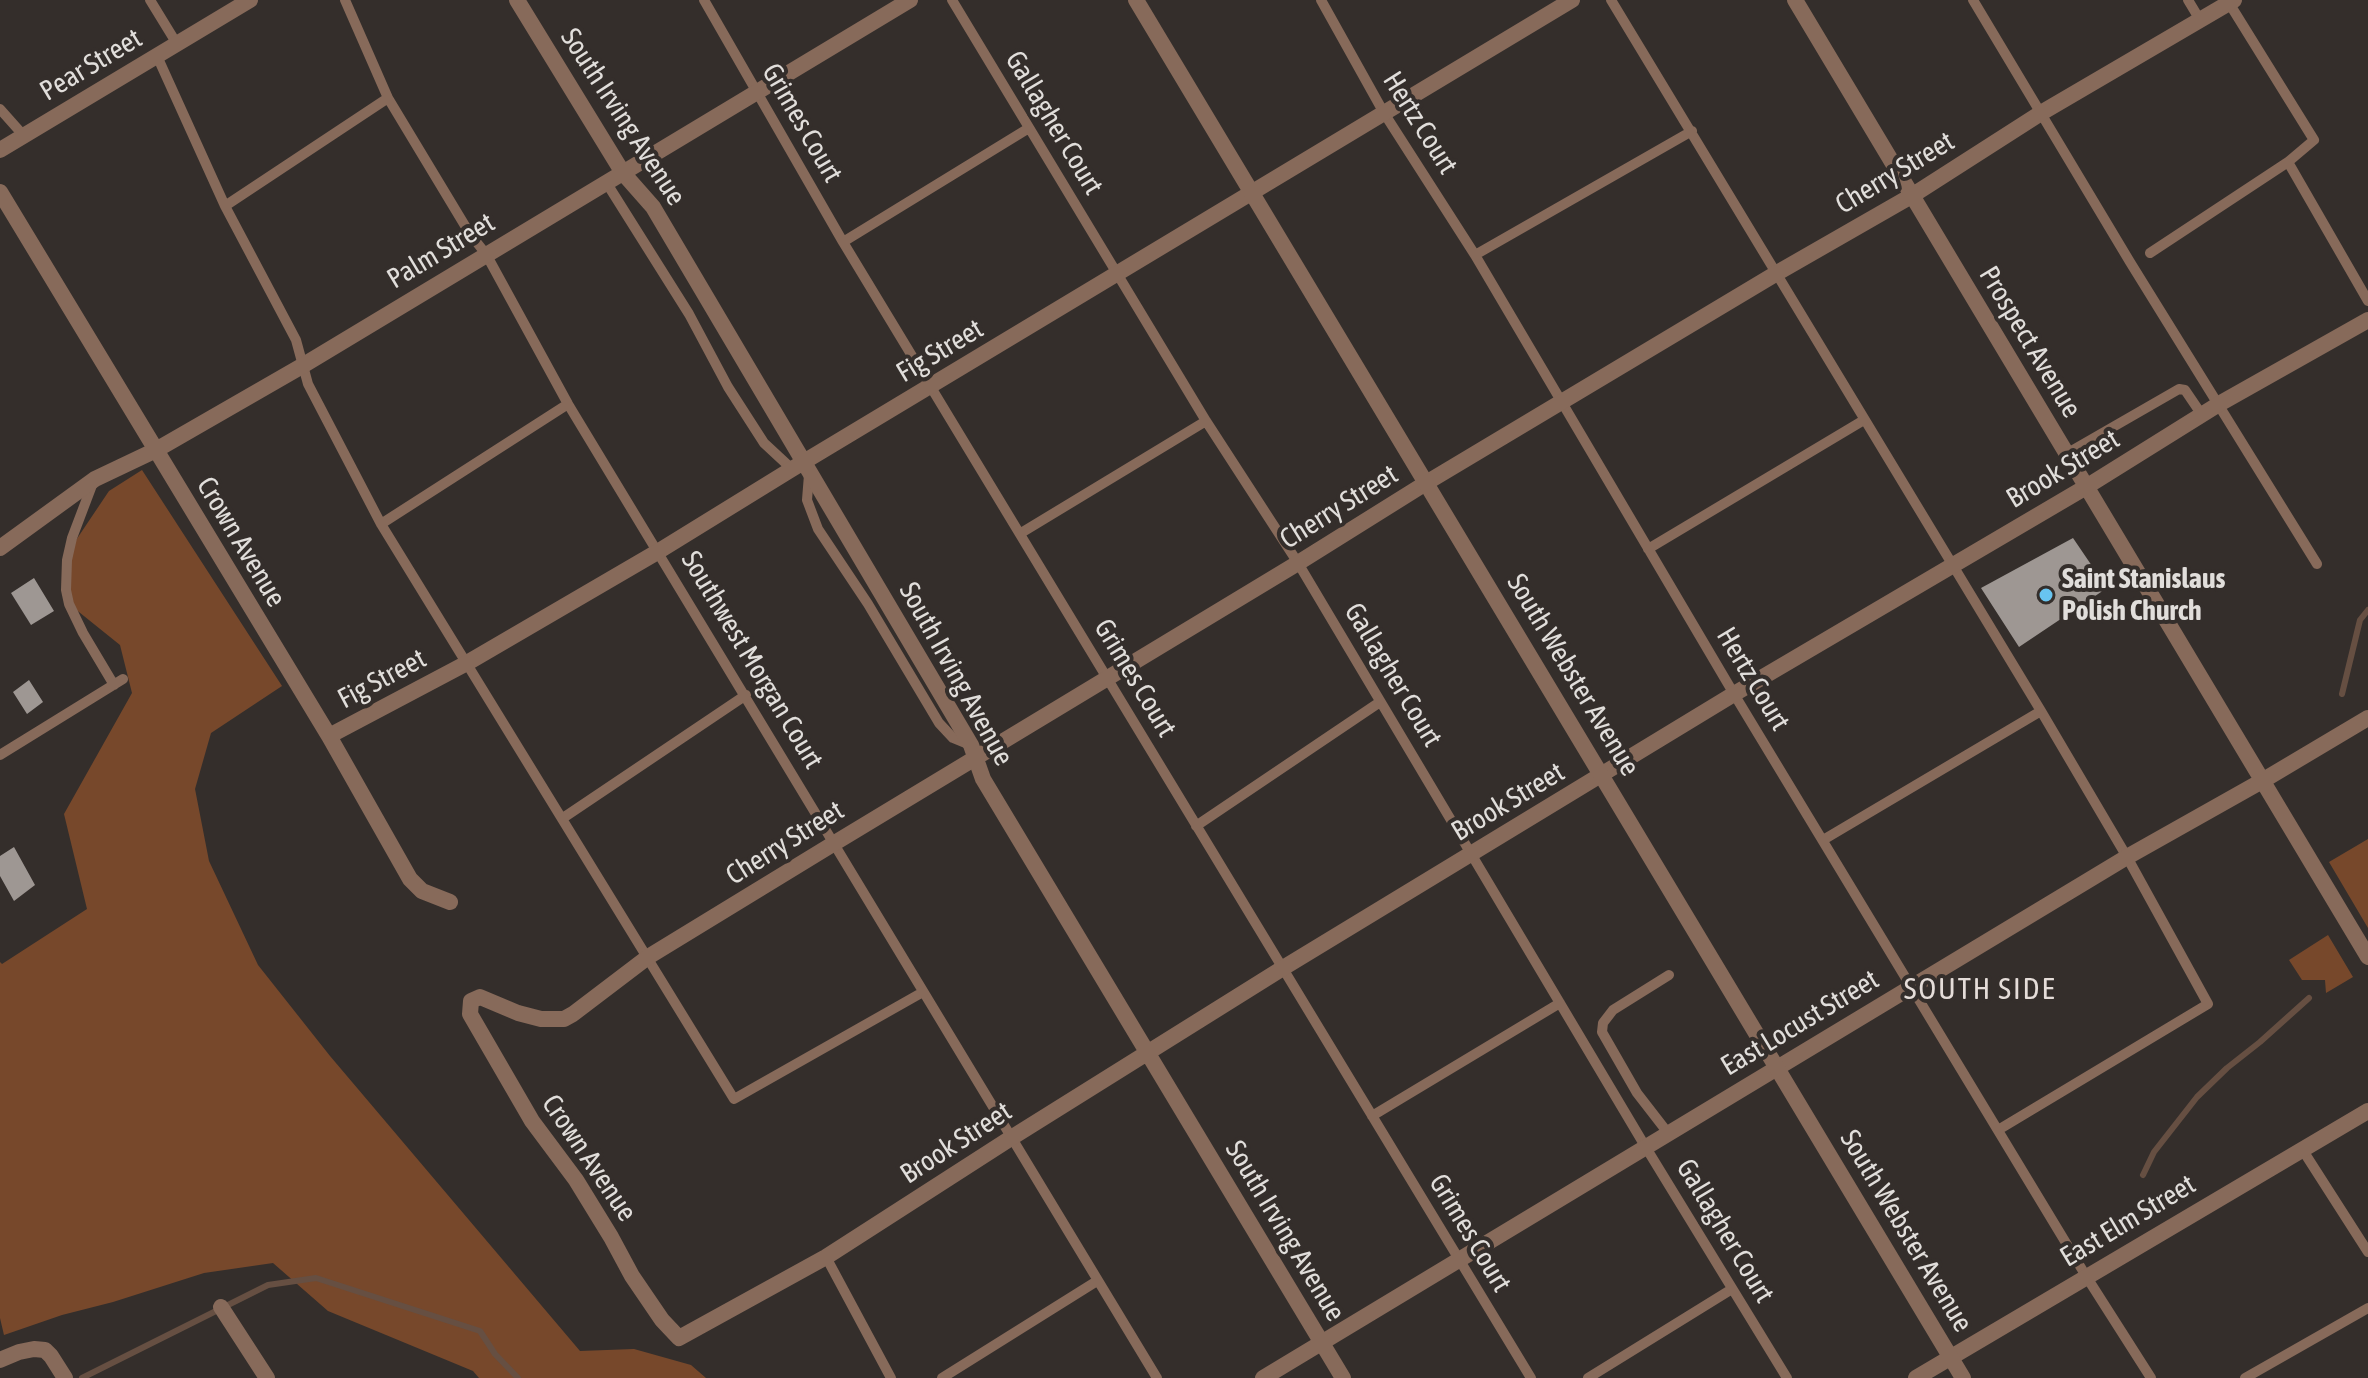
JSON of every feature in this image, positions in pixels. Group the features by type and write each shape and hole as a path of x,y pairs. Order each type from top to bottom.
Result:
{"street":[{"name":"Pear Street","path":"0,150 250,0"},
{"name":"South Irving Avenue","path":"517,0 623,173 653,207 802,467 974,751 983,779 1343,1378"},
{"name":"Palm Street","path":"0,548 95,479 156,450 302,366 910,0"},
{"name":"South Webster Avenue","path":"1136,0 1963,1378"},
{"name":"Fig Street","path":"329,736 467,663 802,467 1572,0"},
{"name":"Prospect Avenue","path":"1795,0 2368,957"},
{"name":"Cherry Street","path":"471,1001 487,998 518,1013 541,1019 564,1019 590,1003 648,957 833,844 974,751 1106,678 1426,483 1913,195 2041,113 2231,2"},
{"name":"Crown Avenue","path":"0,192 329,736 410,879 422,891 450,902"},
{"name":"Brook Street","path":"679,1338 826,1257 1283,968 1734,694 2086,487 2219,404 2368,320"},
{"name":"East Locust Street","path":"1263,1378 1910,986 2368,718"},
{"name":"Crown Avenue","path":"471,1001 470,1014 524,1109 576,1180 632,1276 662,1320 679,1338"},
{"name":"East Elm Street","path":"1916,1378 2368,1111"},
{"path":"221,1307 267,1378"},
{"path":"0,1360 19,1352 45,1350 65,1378"}],"lane":[{"path":"150,0 177,44"},
{"name":"Southwest Morgan Court","path":"345,0 388,98 470,234 486,254 568,404 1157,1378"},
{"name":"Grimes Court","path":"704,0 843,242 1531,1378"},
{"name":"Gallagher Court","path":"952,0 1206,421 1298,563 1645,1146 1787,1378"},
{"name":"Hertz Court","path":"1321,0 1384,113 1475,255 1734,694 2086,1276 2151,1378"},
{"path":"1611,0 2041,711 2127,857 2208,1004 1998,1130"},
{"path":"1973,0 2317,564"},
{"path":"2188,0 2200,20"},
{"path":"2150,253 2288,162 2314,140 2231,2"},
{"path":"157,56 225,206 296,340 308,384 381,524 734,1099 923,992"},
{"path":"225,206 388,98"},
{"path":"0,109 24,136"},
{"path":"843,242 1029,128"},
{"path":"1475,255 1692,131"},
{"path":"2288,162 2368,301"},
{"path":"606,182 689,314 728,387 764,443 802,467"},
{"path":"689,314 709,302"},
{"path":"2066,454 2179,389 2185,390 2202,415"},
{"path":"381,524 568,404"},
{"path":"1648,549 1864,420"},
{"path":"1021,533 1206,421"},
{"path":"0,755 119,682 83,633 66,590 68,552 95,479"},
{"path":"563,818 746,695"},
{"path":"1196,826 1380,702"},
{"path":"1823,840 2041,711"},
{"path":"1668,1133 1637,1093 1602,1032 1603,1023 1613,1010 1669,975"},
{"path":"1372,1116 1560,1003"},
{"path":"2302,1149 2368,1252"},
{"path":"826,1257 891,1378"},
{"path":"942,1378 1097,1281"},
{"path":"1588,1378 1732,1289"},
{"path":"2245,1378 2368,1308"}],"shaded area":[{"path":"142,470 282,686 211,733 195,789 209,861 258,965 330,1056 580,1351 634,1349 691,1365 706,1378 479,1378 473,1371 328,1311 273,1263 204,1273 4,1335 0,1318 0,962 2,964 87,909 64,814 132,693 120,645 69,604 68,552 109,491"},
{"path":"2368,839 2368,928 2329,862"},
{"path":"2328,935 2353,977 2326,993 2325,980 2302,980 2289,960"}],"building":[{"path":"2073,538 2107,588 2019,647 1981,588"},
{"path":"34,578 54,611 31,625 11,593"},
{"path":"29,680 43,702 27,714 13,692"},
{"path":"14,847 35,885 14,901 0,876 0,856"}],"waterway":[{"path":"2342,694 2360,620 2368,610"},
{"path":"2143,1175 2154,1152 2197,1097 2309,998"},
{"path":"82,1378 268,1285 316,1278 480,1331 495,1354 518,1378"}],"place":[{"name":"Saint Stanislaus Polish Church","path":"2046,595"}],"district":[{"name":"SOUTH SIDE","path":"1980,990"}]}
